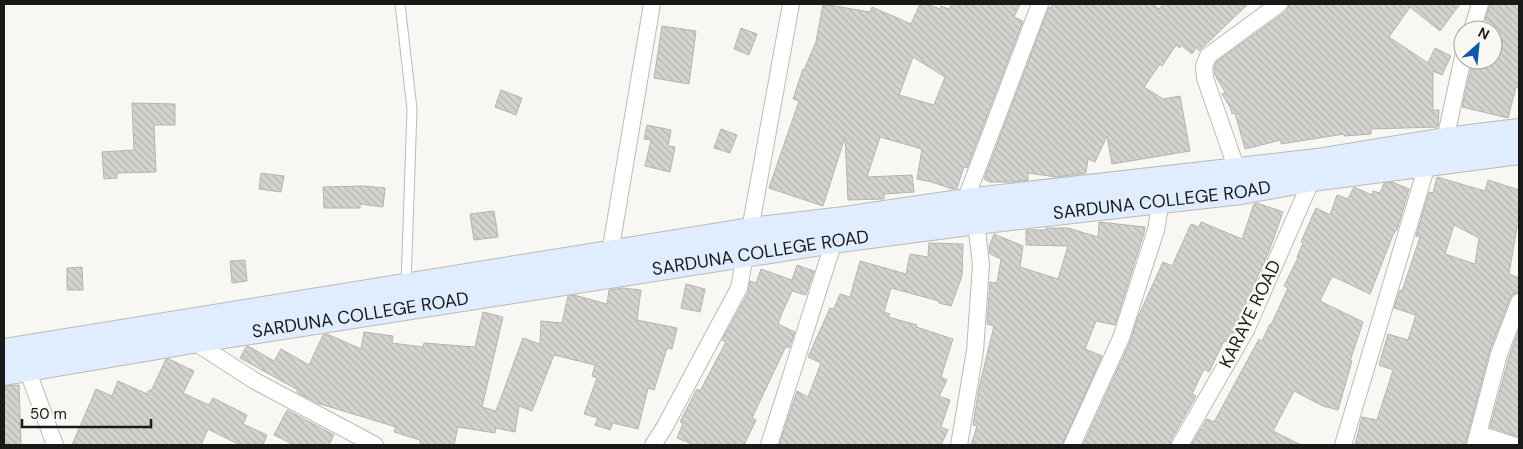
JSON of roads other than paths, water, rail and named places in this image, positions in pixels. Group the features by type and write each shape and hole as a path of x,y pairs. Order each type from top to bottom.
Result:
{"street":[{"path":"610,253 652,4"},
{"path":"750,230 790,4"},
{"path":"965,201 1040,4"},
{"path":"1237,170 1205,78 1204,66 1208,56 1279,4"},
{"path":"1475,20 1480,4"},
{"path":"1445,140 1460,70"},
{"name":"SARDUNA COLLEGE ROAD","path":"4,351 750,230 836,220 965,201 1092,198 1161,201 1241,192 1314,170 1445,140 1519,131"},
{"name":"SARDUNA COLLEGE ROAD","path":"4,373 193,341 834,241 976,222 1237,170 1314,170 1427,165 1519,152"},
{"path":"1343,445 1427,165"},
{"name":"KARAYE ROAD","path":"1180,445 1246,330 1314,170"},
{"path":"1072,445 1121,338 1156,230 1161,201"},
{"path":"959,445 975,351 980,265 976,222"},
{"path":"769,445 834,241"},
{"path":"653,445 739,288 746,255"},
{"path":"1513,445 1477,440 1499,354 1519,302"},
{"path":"193,341 256,381 375,445"},
{"path":"27,369 55,445"}],"lane":[{"path":"400,4 412,109 406,285"}]}
